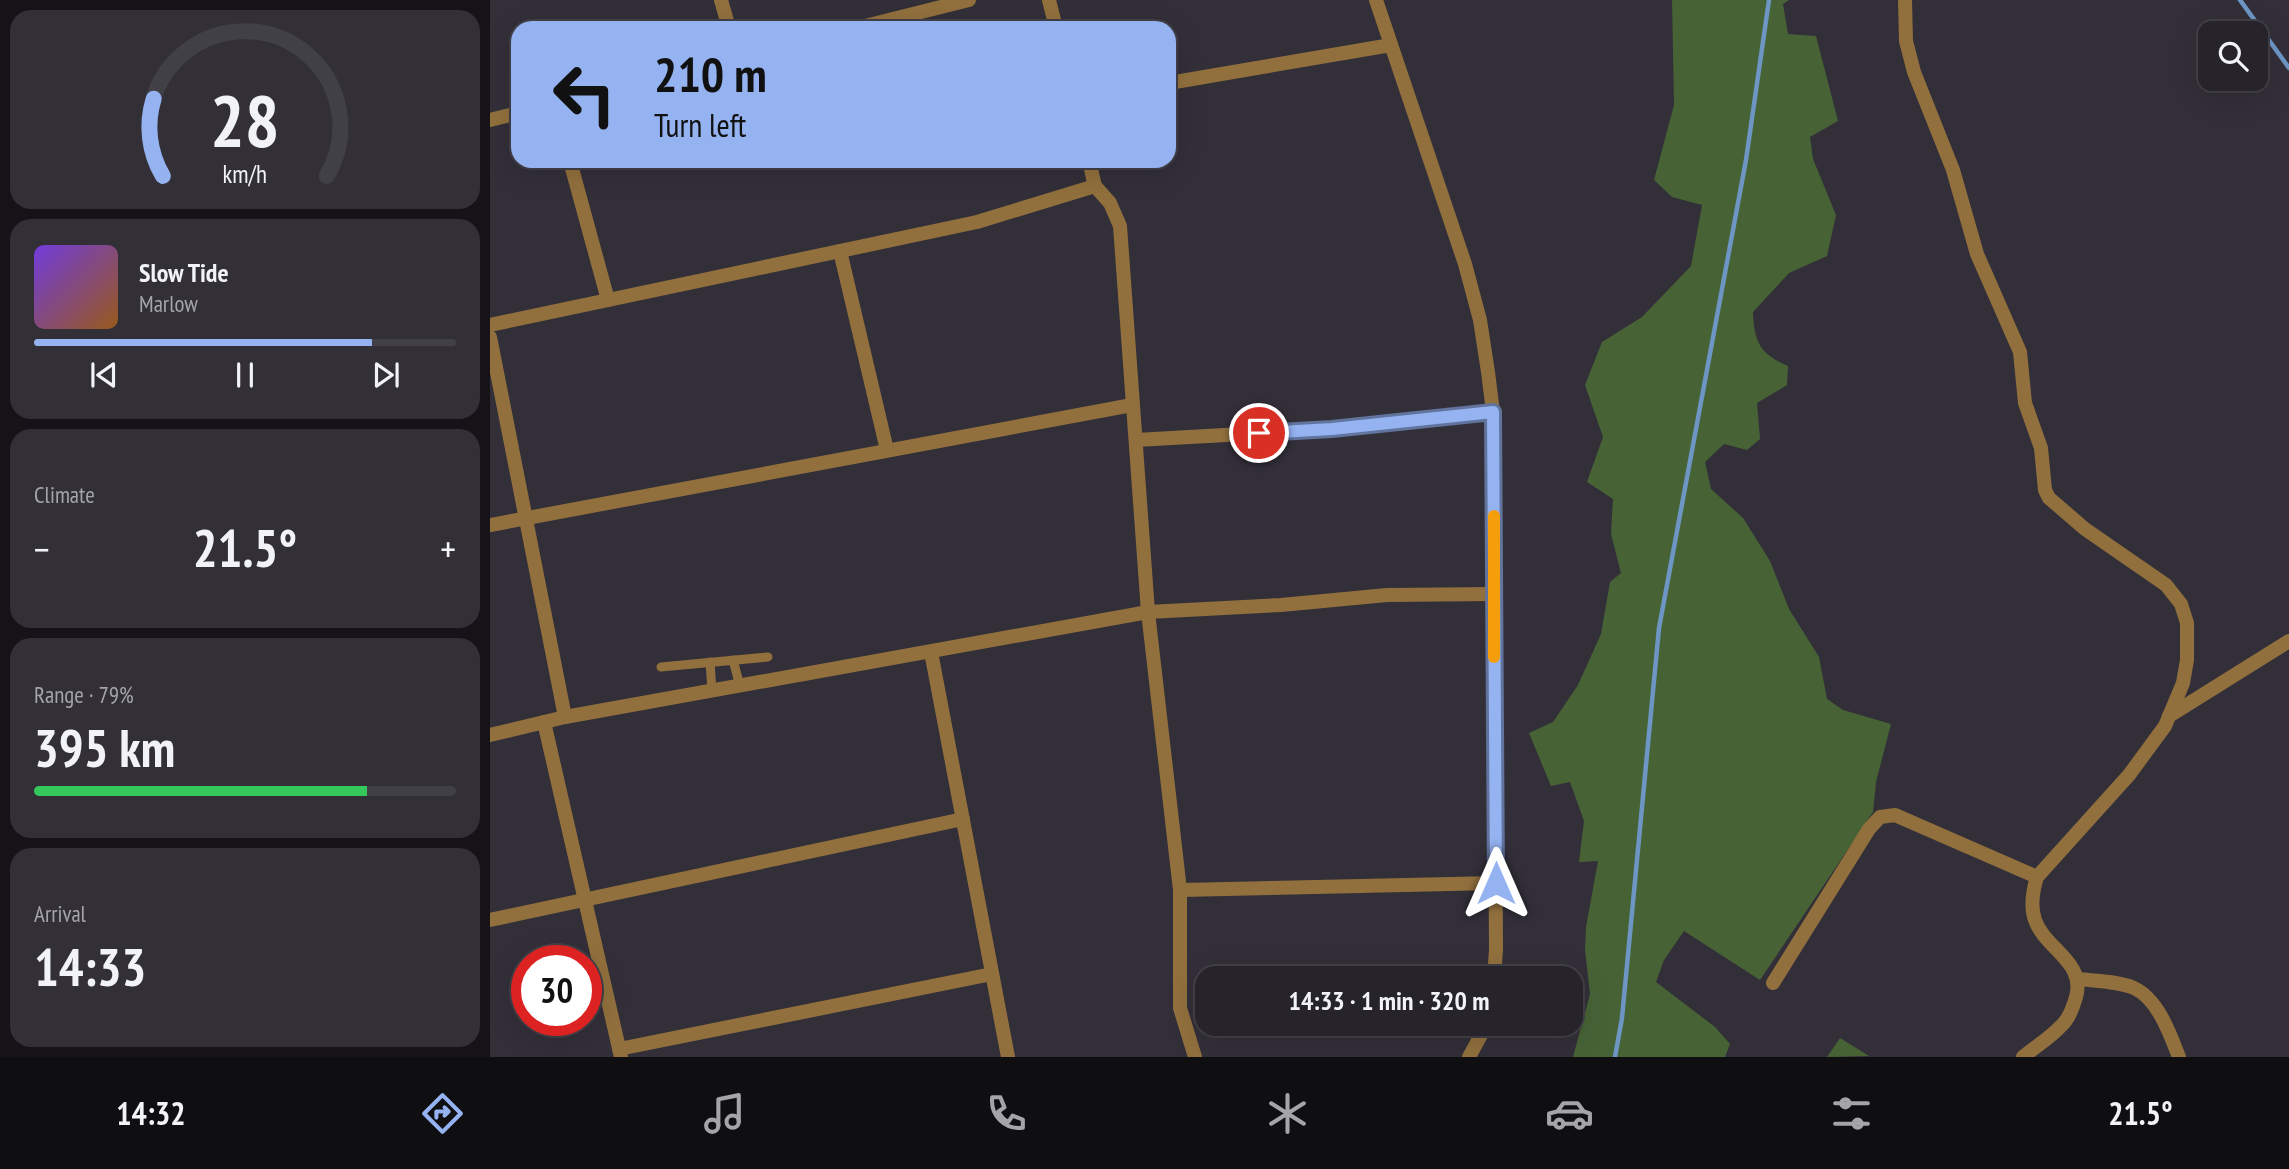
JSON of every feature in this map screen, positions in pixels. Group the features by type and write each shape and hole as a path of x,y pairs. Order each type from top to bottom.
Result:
{"street":[{"path":"721,0 727,21"},
{"path":"885,21 969,0"},
{"path":"1049,0 1054,21"},
{"path":"1376,0 1468,276 1480,320 1493,412 1494,966"},
{"path":"1905,0 1906,41 1914,72 1953,170 1977,254 2020,352 2025,403 2041,448 2045,490 2049,498 2085,529 2166,585 2181,604 2187,623 2187,660 2183,683 2165,726 2129,775 2037,877 2032,905 2035,922 2069,962 2078,979 2078,988 2070,1015 2062,1026 2023,1057"},
{"path":"1176,82 1391,45"},
{"path":"490,120 511,115"},
{"path":"572,168 608,300"},
{"path":"1091,168 1095,187 1111,203 1120,226 1148,612 1180,890 1180,1008 1195,1057"},
{"path":"490,325 977,222 1095,187"},
{"path":"840,251 887,450"},
{"path":"490,337 565,718"},
{"path":"490,525 1132,405"},
{"path":"1136,440 1332,429 1493,412"},
{"path":"490,735 565,718 1148,612 1281,605 1387,595 1494,594"},
{"path":"2169,716 2289,641"},
{"path":"931,652 1008,1057"},
{"path":"544,722 620,1053 992,974"},
{"path":"1773,983 1869,829 1880,817 1895,815 2037,877"},
{"path":"490,920 963,819"},
{"path":"1180,890 1496,883"},
{"path":"2078,979 2121,984 2145,995 2166,1026 2179,1057"},
{"path":"1469,1057 1480,1036"}],"lane":[{"path":"661,667 768,657"},
{"path":"733,660 740,686"},
{"path":"710,662 712,691"}],"green space":[{"path":"1672,0 1789,0 1783,4 1788,34 1816,36 1838,121 1810,137 1813,159 1836,215 1827,256 1789,273 1753,312 1760,346 1771,357 1788,366 1787,385 1757,403 1760,439 1747,450 1724,444 1705,462 1711,489 1743,518 1770,561 1789,609 1819,657 1827,699 1843,710 1891,724 1876,782 1873,812 1760,980 1684,931 1664,960 1656,982 1715,1027 1730,1044 1725,1057 1573,1057 1579,1036 1583,1036 1583,1020 1590,994 1585,950 1586,927 1598,861 1579,862 1584,821 1570,782 1551,786 1529,733 1553,722 1578,685 1601,634 1610,582 1621,573 1611,534 1613,499 1587,482 1603,437 1585,385 1602,342 1642,317 1691,266 1702,205 1672,197 1654,180 1674,105"},
{"path":"1840,1038 1869,1056 1827,1057"}],"waterway":[{"path":"1615,1057 1622,1018 1659,628 1746,160 1769,0"},
{"path":"2240,0 2289,68"}],"slow traffic":[{"path":"1494,516 1494,657"}],"route":[{"path":"1259,433 1332,429 1493,412 1496,883"}]}
